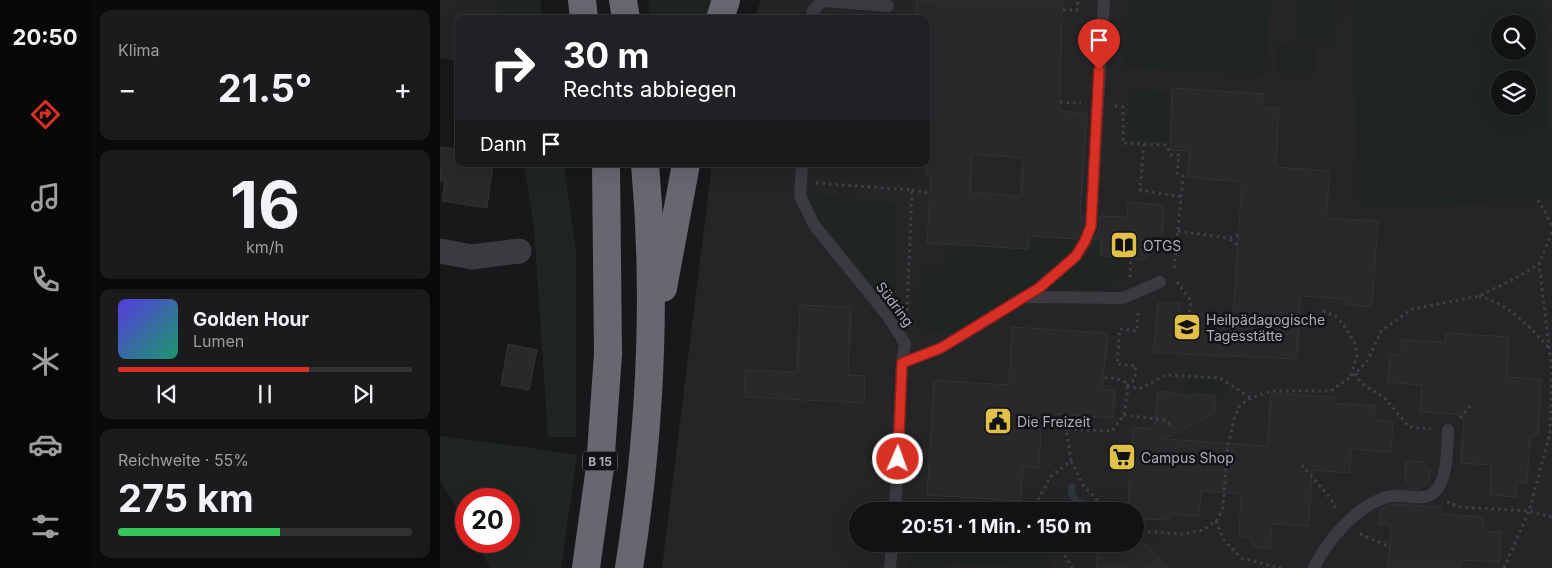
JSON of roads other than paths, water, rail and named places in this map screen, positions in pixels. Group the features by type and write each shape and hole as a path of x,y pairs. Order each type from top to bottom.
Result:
{"highway":[{"path":"582,0 584,15"},
{"path":"623,0 625,15"},
{"path":"721,15 726,0"},
{"name":"B 15","path":"586,568 600,467 608,354 606,167"},
{"path":"628,568 636,523 642,470 650,363 650,256 645,167"},
{"path":"650,363 685,167"}],"street":[{"path":"440,251 472,257 519,252"}],"lane":[{"path":"902,363 941,348 1039,288 1076,256 1085,241 1091,226 1104,0"},
{"path":"812,15 813,11 822,1 888,6"},
{"name":"Südring","path":"802,167 800,196 814,225 887,315 905,343 902,363 895,502"},
{"path":"1025,297 1123,298 1160,282"},
{"path":"1314,568 1320,556 1340,528 1372,504 1387,496 1426,498 1435,491 1445,478 1448,430"},
{"path":"890,568 891,552"}],"waterway":[{"path":"1072,487 1071,492 1075,500"}],"place":[{"name":"OTGS","path":"1124,245"},
{"name":"Heilpädagogische Tagesstätte","path":"1187,327"},
{"name":"Die Freizeit","path":"998,421"},
{"name":"Campus Shop","path":"1122,457"}]}
